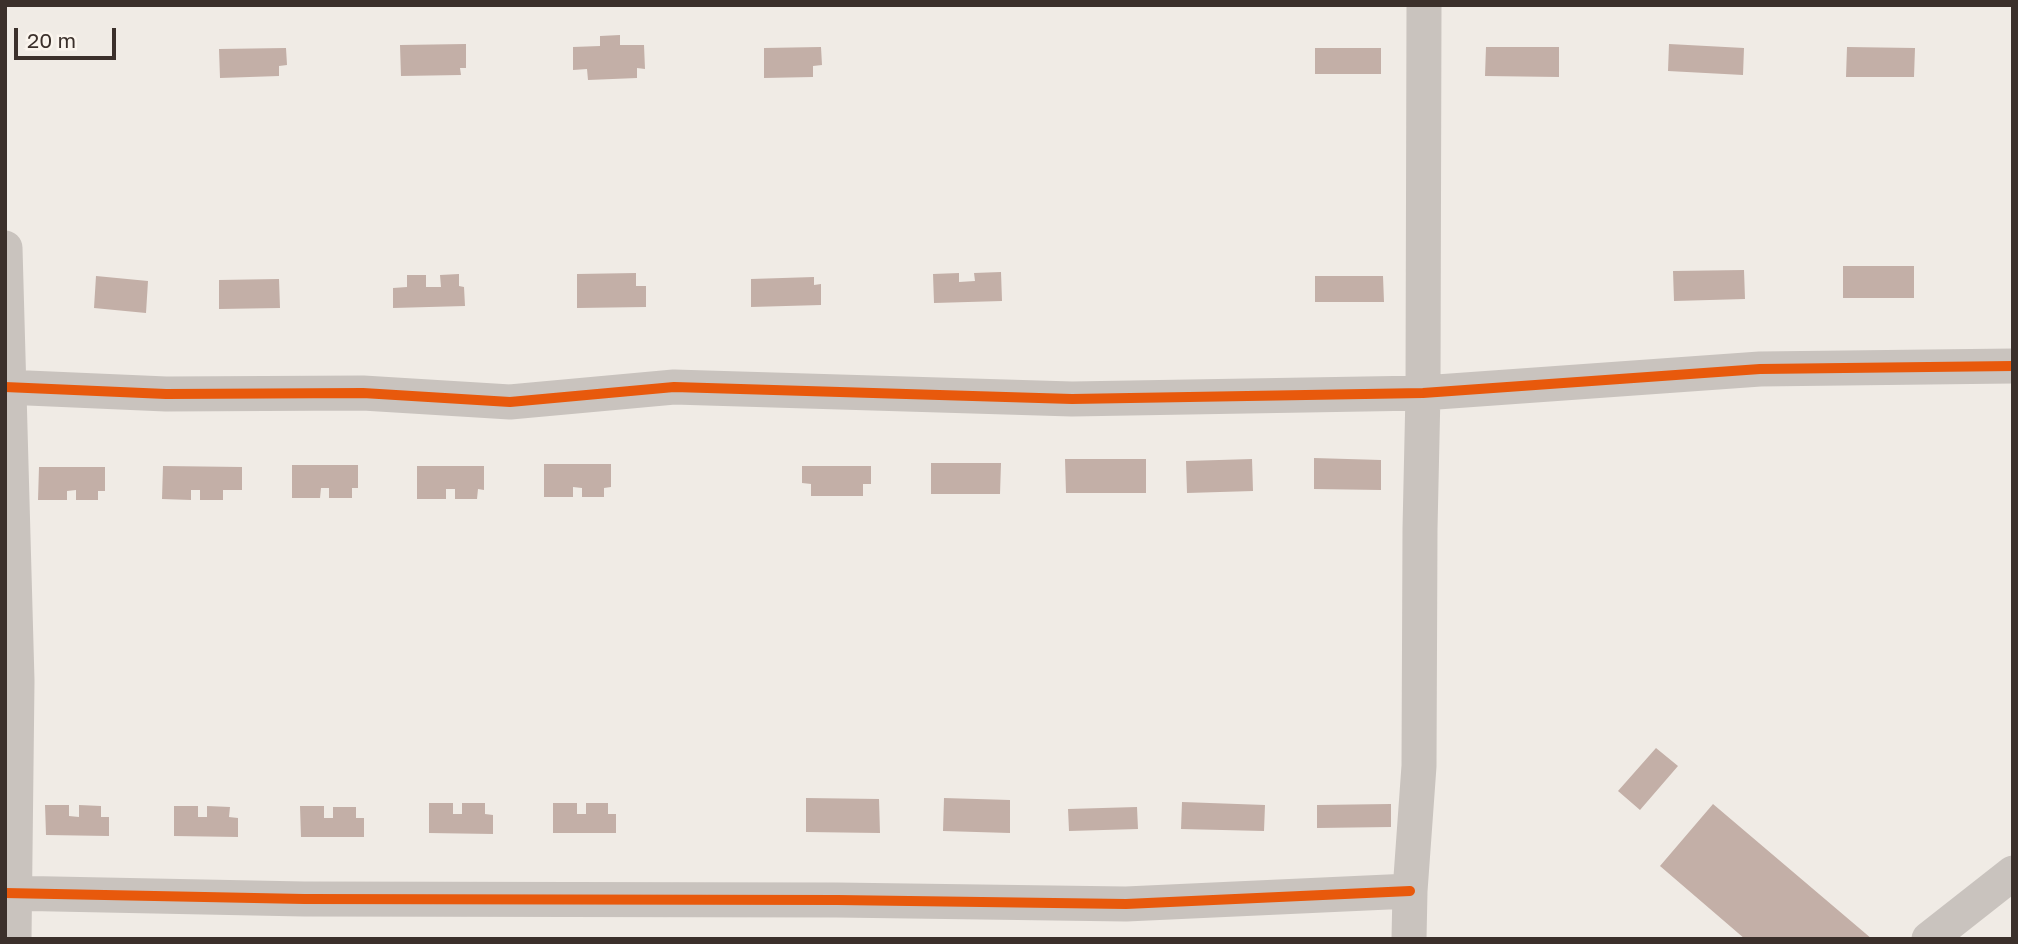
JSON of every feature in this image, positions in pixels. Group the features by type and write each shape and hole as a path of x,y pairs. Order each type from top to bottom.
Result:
{"street":[{"path":"1409,939 1419,766 1424,5"},
{"path":"5,248 7,387 18,681 10,892 15,939"},
{"path":"7,387 166,394 363,393 510,402 674,387 1072,399 1423,393 1760,369 2013,366"},
{"path":"1929,939 2013,873"},
{"path":"10,892 304,899 837,900 1126,904 1410,891"}],"building":[{"path":"620,35 620,45 644,45 645,69 637,68 637,78 588,80 587,69 573,70 573,47 600,46 600,36"},
{"path":"466,44 466,68 460,68 461,75 401,76 400,45"},
{"path":"1669,44 1744,48 1743,75 1668,71"},
{"path":"821,47 822,65 813,66 813,77 764,78 764,48"},
{"path":"1486,47 1559,47 1559,77 1485,76"},
{"path":"1847,47 1915,48 1914,77 1846,77"},
{"path":"286,48 287,65 279,66 279,76 220,78 219,49"},
{"path":"1315,48 1381,48 1381,74 1315,74"},
{"path":"1843,266 1914,266 1914,298 1843,298"},
{"path":"1744,270 1745,299 1674,301 1673,271"},
{"path":"1001,272 1002,301 934,303 933,274 959,273 959,282 975,281 974,273"},
{"path":"636,273 636,286 646,286 646,307 577,308 577,274"},
{"path":"459,274 459,286 464,287 465,306 393,308 393,288 407,287 407,275 426,275 426,287 441,287 440,275"},
{"path":"96,276 148,281 146,313 94,308"},
{"path":"1315,276 1383,276 1384,302 1315,302"},
{"path":"814,277 814,285 821,284 821,305 751,307 751,279"},
{"path":"279,279 280,308 219,309 219,280"},
{"path":"1314,458 1381,460 1381,490 1314,489"},
{"path":"1065,459 1146,459 1146,493 1066,493"},
{"path":"1252,459 1253,491 1187,493 1186,461"},
{"path":"931,463 1001,463 1000,494 931,494"},
{"path":"544,464 611,464 611,487 604,488 604,497 582,497 582,488 573,487 573,497 544,497"},
{"path":"292,465 358,465 358,488 352,488 352,498 329,498 329,488 321,488 320,498 292,498"},
{"path":"163,466 242,467 242,490 223,490 223,500 200,500 200,490 191,490 191,500 162,499"},
{"path":"417,466 484,466 484,490 478,489 477,499 455,499 455,489 446,489 446,499 417,499"},
{"path":"802,466 871,466 871,484 863,484 863,496 811,496 811,484 802,483"},
{"path":"39,467 105,467 105,491 98,491 98,500 76,500 76,490 67,491 67,500 38,500"},
{"path":"1656,748 1678,766 1640,810 1618,791"},
{"path":"806,798 879,799 880,833 806,832"},
{"path":"944,798 1010,800 1010,833 943,831"},
{"path":"1182,802 1265,805 1264,831 1181,829"},
{"path":"429,803 453,803 453,814 462,814 462,803 485,803 485,814 493,815 493,834 429,833"},
{"path":"553,803 577,803 577,814 586,814 586,803 608,803 608,814 616,814 616,833 553,833"},
{"path":"1391,804 1391,827 1317,828 1317,805"},
{"path":"1713,804 1872,939 1745,939 1660,866"},
{"path":"45,805 69,805 69,816 79,817 79,805 101,806 101,817 109,817 109,836 46,835"},
{"path":"174,806 198,806 198,817 207,817 207,806 230,807 229,817 238,818 238,837 174,836"},
{"path":"300,806 324,806 324,818 333,818 333,807 356,807 356,818 364,818 364,837 301,837"},
{"path":"1137,807 1138,829 1069,831 1068,809"}],"cycle path":[{"path":"5,387 166,394 363,393 510,402 674,387 1072,399 1423,393 1760,369 2013,366"},
{"path":"5,893 304,899 837,900 1126,904 1410,891"}]}
